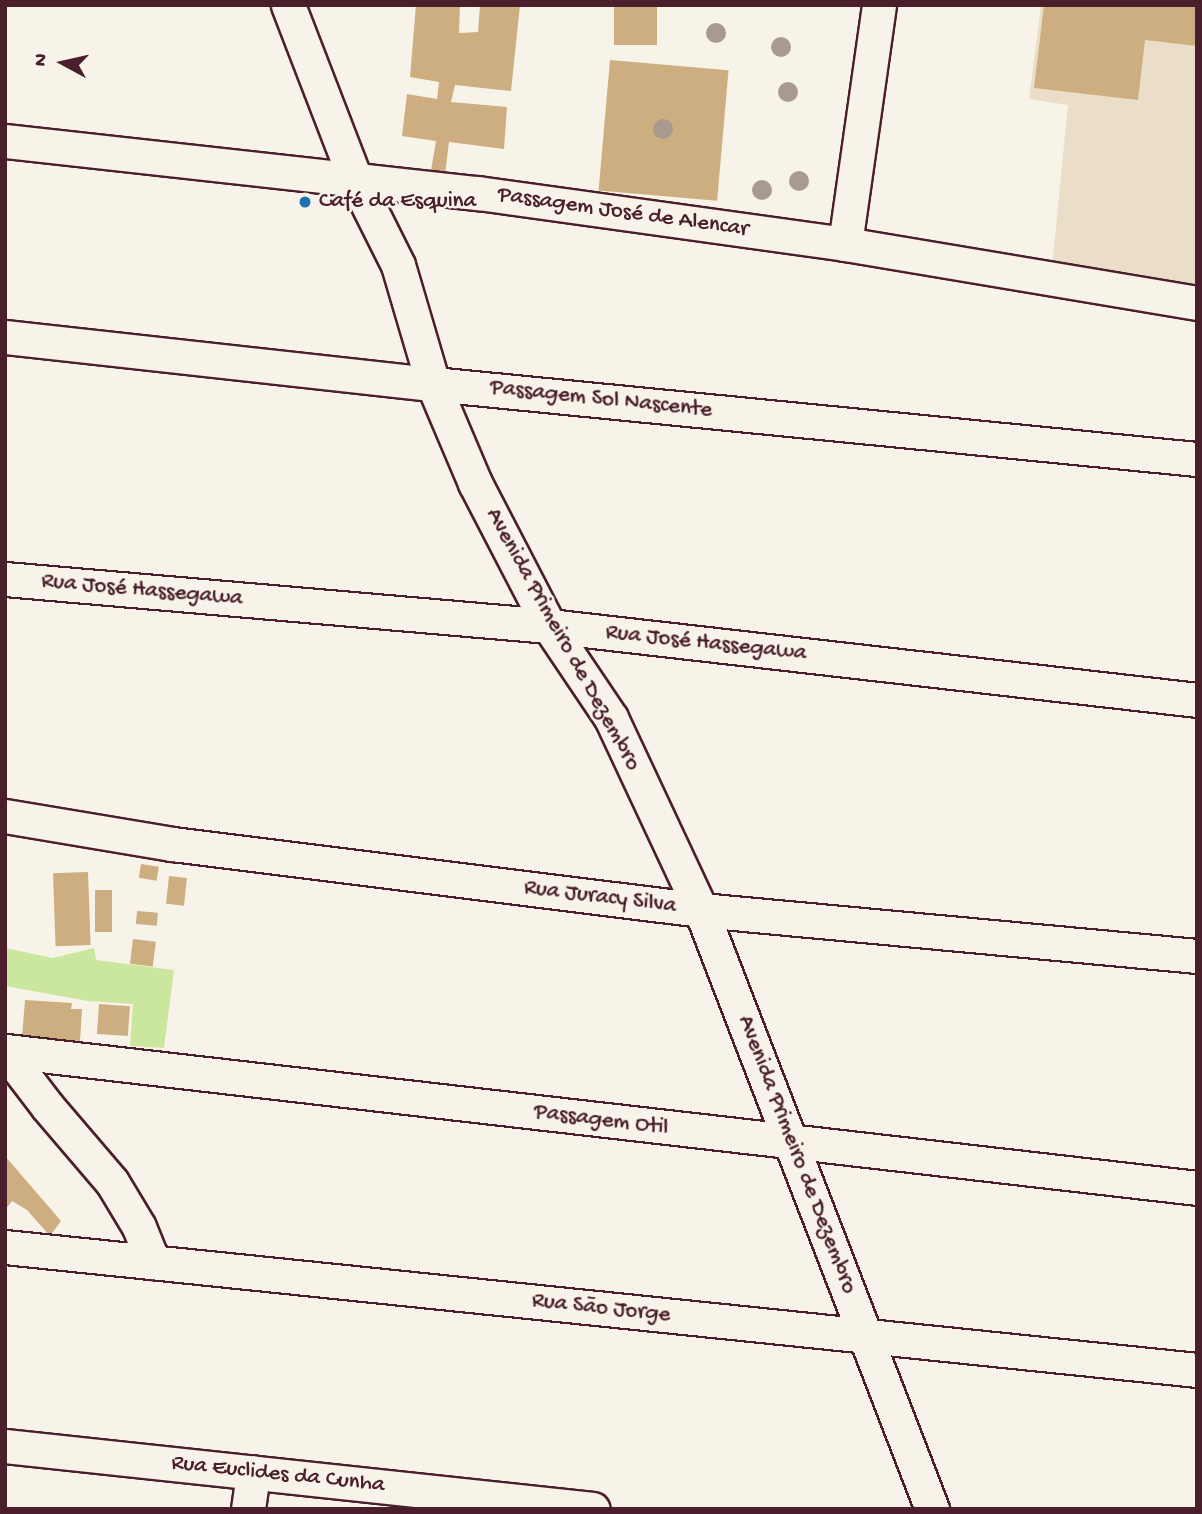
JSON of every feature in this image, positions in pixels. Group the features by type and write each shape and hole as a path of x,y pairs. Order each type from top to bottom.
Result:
{"street":[{"name":"Avenida Primeiro de Dezembro","path":"288,5 356,181 398,265 433,384 475,482 549,626 611,718 701,910 932,1509"},
{"path":"845,244 879,5"},
{"name":"Passagem José de Alencar","path":"5,141 356,181 478,192 845,244 1197,303"},
{"name":"Passagem Sol Nascente","path":"5,337 433,384 1197,459"},
{"name":"Rua José Hassegawa","path":"5,579 549,626 1197,700"},
{"name":"Rua Juracy Silva","path":"5,816 172,844 701,910 1197,956"},
{"path":"5,1051 47,1106 112,1182 139,1227 153,1262"},
{"name":"Passagem Otil","path":"5,1051 1197,1188"},
{"name":"Rua São Jorge","path":"5,1247 1197,1370"},
{"name":"Rua Euclides da Cunha","path":"5,1446 593,1509"},
{"path":"248,1509 253,1472"}],"shaded area":[{"path":"1041,5 1197,5 1197,289 1052,267 1068,105 1029,99"}],"green space":[{"path":"5,948 53,958 94,948 96,960 174,970 164,1048 130,1046 133,1004 88,1001 5,986"}],"building":[{"path":"416,5 460,5 459,33 478,32 480,5 520,5 511,91 455,85 451,102 507,107 504,149 449,142 445,174 431,170 436,141 402,136 407,94 437,99 439,82 410,77"},
{"path":"614,5 657,5 657,45 614,45"},
{"path":"1044,5 1197,5 1197,46 1145,40 1138,100 1034,88"},
{"path":"610,60 729,70 717,201 599,191"},
{"path":"141,864 159,867 157,881 139,878"},
{"path":"88,872 91,945 56,946 53,873"},
{"path":"169,876 187,878 184,906 166,904"},
{"path":"95,890 112,890 112,932 95,932"},
{"path":"137,911 158,913 157,926 136,924"},
{"path":"133,939 156,942 153,967 130,964"},
{"path":"25,1000 72,1003 71,1009 82,1009 80,1041 22,1037"},
{"path":"99,1004 130,1006 128,1036 97,1034"},
{"path":"5,1156 61,1221 50,1236 27,1210 12,1201 5,1210"}],"place":[{"name":"Café da Esquina","path":"305,202"}]}
